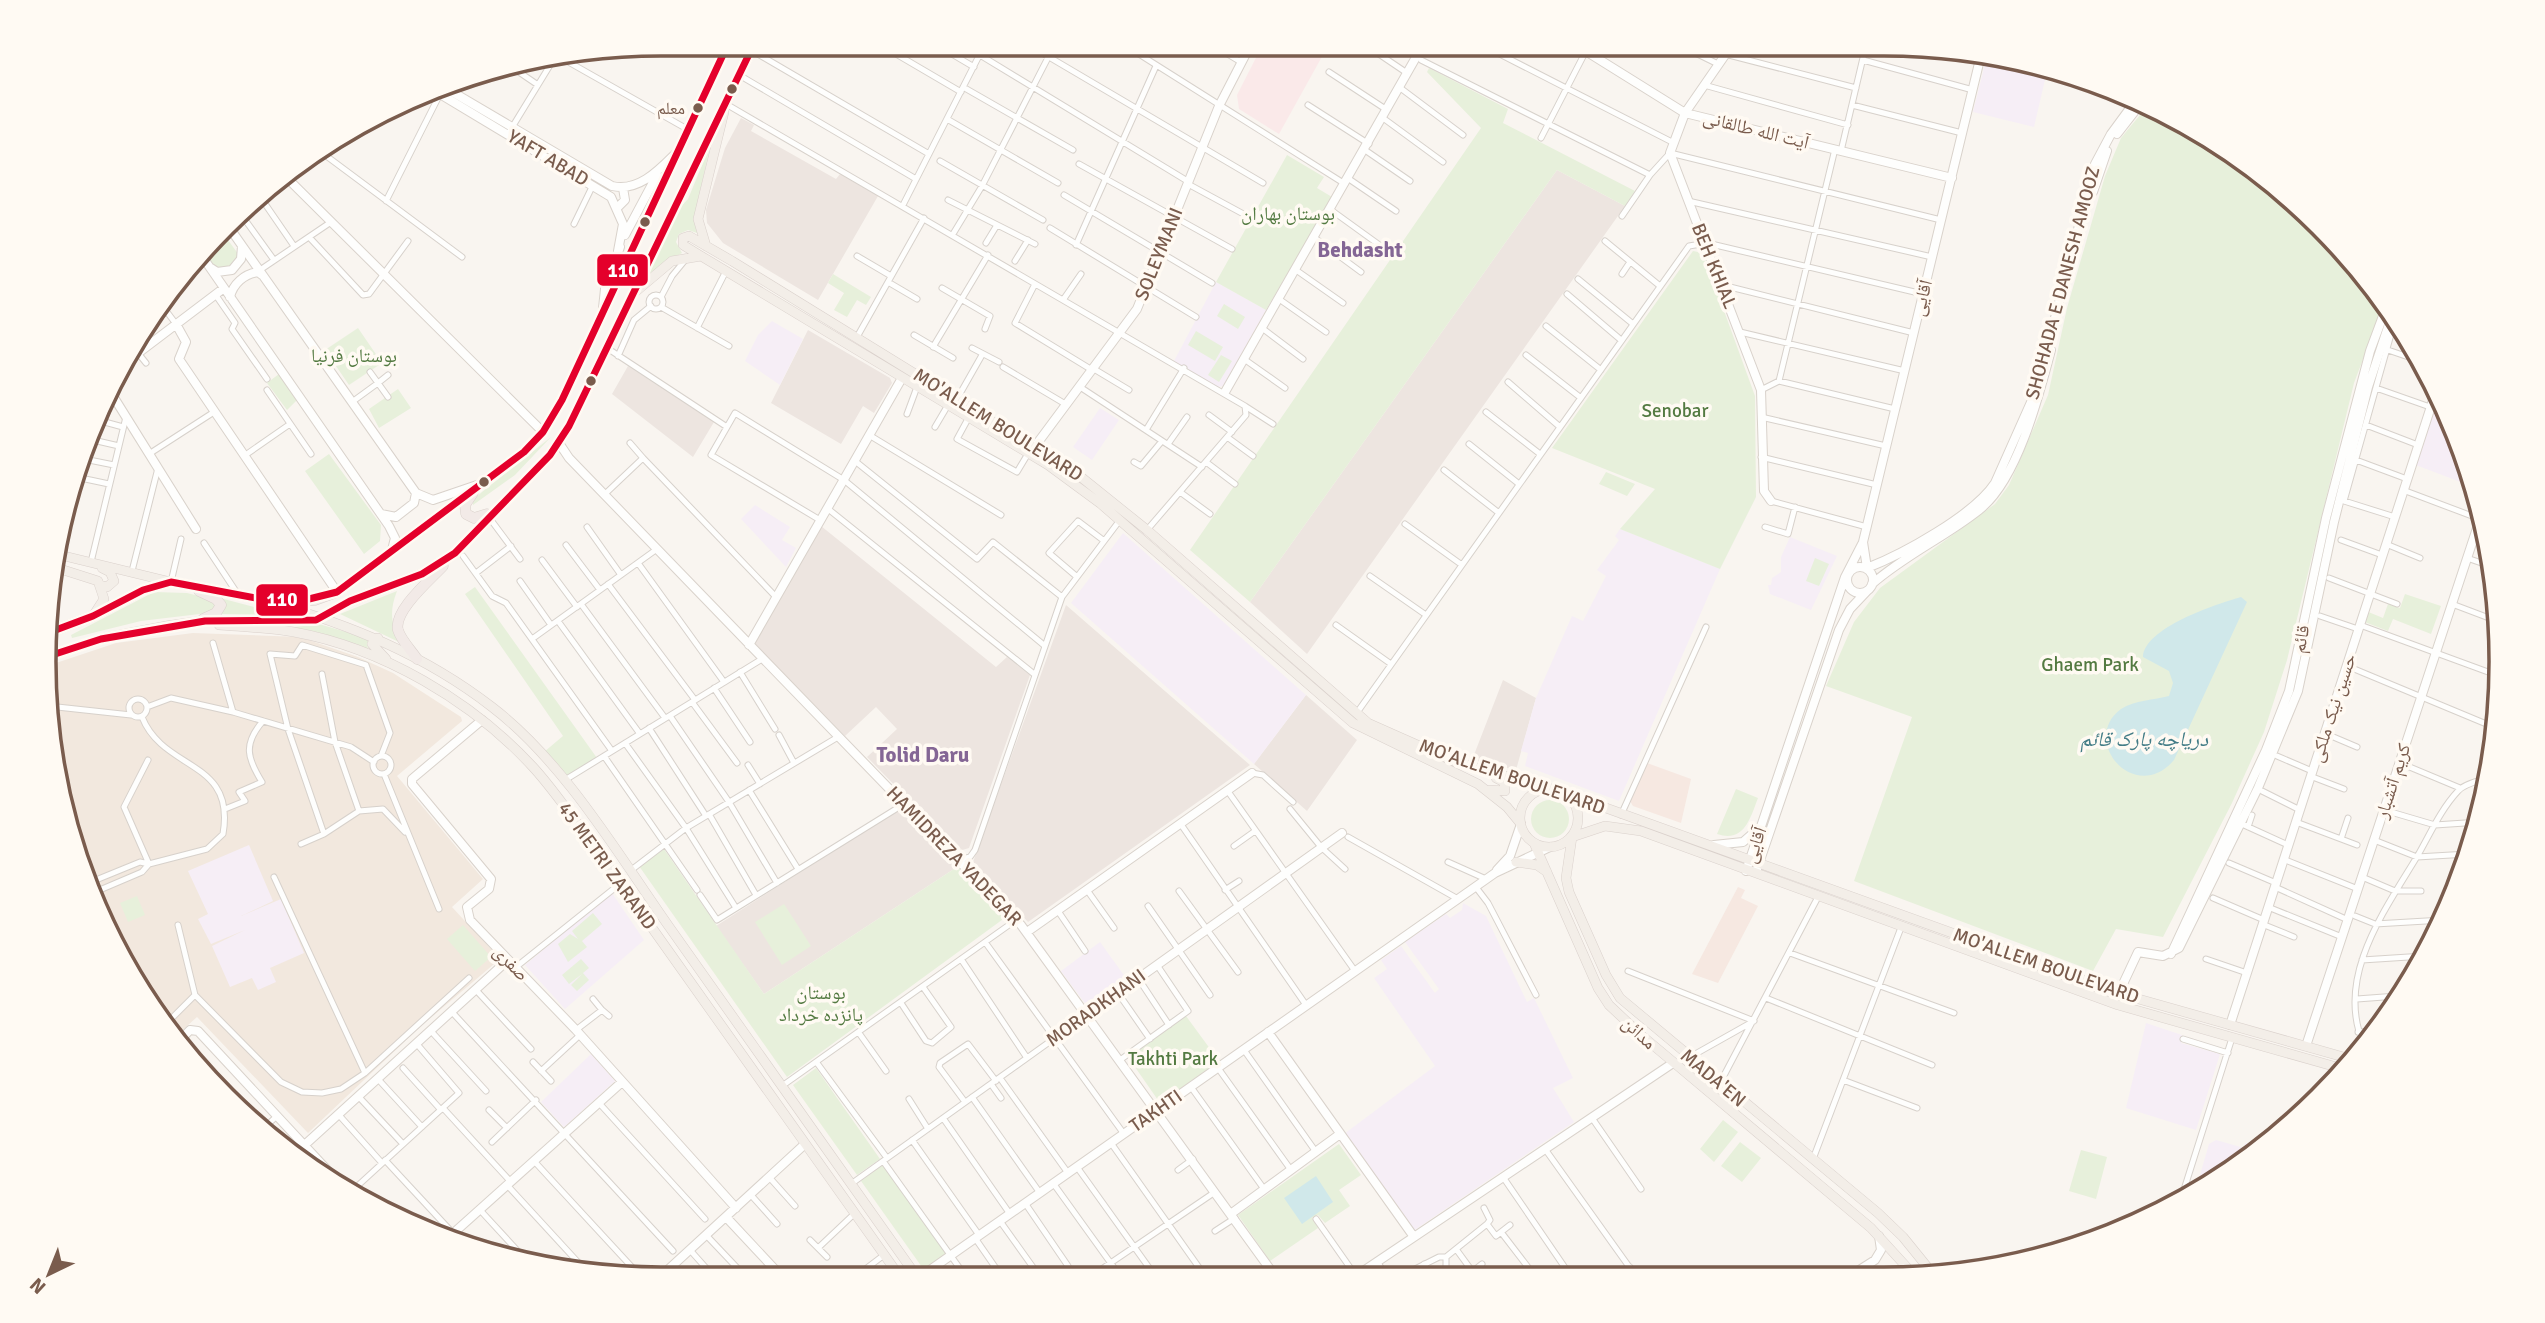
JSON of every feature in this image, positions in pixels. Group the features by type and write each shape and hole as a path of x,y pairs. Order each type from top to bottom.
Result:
{"highway":[{"path":"57,630 143,590 176,582 256,598 309,601 337,592 524,452 543,432 562,400 721,56"},
{"path":"417,659 400,634 398,620 407,604 459,555 488,516 531,476 559,443 589,388 748,56"},
{"path":"488,477 467,500 464,510 470,517 479,518 503,502"},
{"path":"56,654 120,634 193,623 307,622 324,617 350,601 422,574 459,555"},
{"path":"176,582 216,599 221,605 216,613 193,623"}],"main road":[{"path":"706,246 698,219 726,104"},
{"path":"701,256 683,244 683,238 689,236 706,246"},
{"name":"MO'ALLEM BOULEVARD","path":"706,246 957,398 1032,449 1120,520 1359,728 1485,789 1521,824"},
{"path":"633,294 672,261 701,256"},
{"name":"MO'ALLEM BOULEVARD","path":"701,256 917,387 1081,477 1147,530 1356,714 1375,726 1474,768 1559,791 1621,815 1714,845 2115,992 2343,1057"},
{"path":"66,556 176,582"},
{"path":"63,569 88,576 100,585 107,587 113,584 112,575 88,562"},
{"path":"93,615 104,599 100,585"},
{"name":"45 METRI ZARAND","path":"256,598 324,617 378,638 417,659 491,706 521,732 564,781 630,871 912,1267"},
{"name":"45 METRI ZARAND","path":"193,623 293,632 330,642 395,667 482,720 533,767 621,883 893,1267"},
{"path":"378,638 372,644 373,648 395,667"},
{"path":"1474,768 1507,786 1501,793 1485,789"},
{"path":"1544,790 1559,791 1574,802 1577,811 1576,829 1572,837 1550,847 1534,843 1521,824 1522,809 1531,796 1544,790"},
{"name":"MO'ALLEM BOULEVARD","path":"1572,837 1595,828 1616,826 1641,831 1750,873 1902,925 2118,1005 2334,1066"},
{"name":"MADA'EN","path":"1572,837 1566,878 1569,892 1620,998 1903,1237 1926,1266"},
{"name":"مدائن","path":"1534,843 1604,998 1673,1063 1879,1236"},
{"path":"1516,862 1537,865 1547,872"},
{"path":"777,1105 788,1111 792,1100"},
{"path":"805,1144 815,1134"},
{"path":"827,1175 828,1166 838,1167"},
{"path":"1879,1236 1906,1266"}],"street":[{"path":"768,56 929,155"},
{"path":"901,56 1073,150"},
{"path":"955,56 974,67"},
{"path":"903,205 980,56"},
{"path":"982,56 1188,183 1249,217"},
{"path":"1141,56 1395,211"},
{"path":"1231,56 1241,62"},
{"name":"SOLEYMANI","path":"1032,449 1121,332 1146,288 1219,106 1244,56"},
{"path":"1382,56 1407,73"},
{"path":"1225,392 1348,182 1416,56"},
{"path":"1504,56 1672,142"},
{"path":"1541,138 1584,56"},
{"name":"آیت الله طالقانی","path":"1600,56 1685,113 1952,178"},
{"path":"1702,56 1718,64"},
{"path":"1622,216 1650,175 1670,153 1685,113 1724,56"},
{"path":"1733,56 1856,88"},
{"path":"1779,381 1825,191 1847,125 1864,56"},
{"path":"953,234 982,186 1048,57 1263,183"},
{"path":"1421,60 1650,175"},
{"path":"1863,60 1973,90"},
{"path":"570,63 687,129"},
{"name":"آقایی","path":"1750,873 1762,826 1848,572 1863,542 1979,64"},
{"path":"1076,245 1156,66"},
{"path":"510,131 549,67"},
{"path":"1329,72 1443,162"},
{"path":"521,73 538,85"},
{"path":"739,75 916,179"},
{"path":"1704,85 1847,125"},
{"path":"1399,88 1463,135"},
{"path":"448,95 612,186 623,188 652,175 677,152"},
{"path":"386,201 436,100"},
{"path":"726,104 1184,368 1273,424"},
{"path":"1852,105 1962,133"},
{"path":"1308,106 1410,181"},
{"name":"SHOHADA E DANESH AMOOZ","path":"1867,568 1916,546 1977,505 1995,483 2036,391 2095,164 2111,134 2130,109"},
{"path":"1916,546 1981,509 2006,477 2043,390 2101,166 2117,134 2135,111"},
{"path":"947,119 1058,183"},
{"name":"YAFT ABAD","path":"510,131 611,197 618,207"},
{"path":"603,310 605,289 618,251 649,186 677,152"},
{"path":"1670,153 1941,219"},
{"name":"BEH KHIAL","path":"1670,153 1761,390 1764,491 1771,501"},
{"path":"327,157 462,257"},
{"path":"940,161 1043,220"},
{"path":"1079,164 1232,249"},
{"path":"291,182 543,432"},
{"path":"574,224 593,185"},
{"path":"618,251 623,225 618,207 625,201 623,188"},
{"path":"1064,195 1212,283"},
{"path":"948,200 1035,244"},
{"path":"1688,201 1932,257"},
{"path":"265,204 294,246"},
{"path":"1331,210 1385,249"},
{"path":"857,338 924,218"},
{"path":"246,221 274,260"},
{"path":"262,274 274,260 331,222"},
{"path":"986,243 996,225"},
{"path":"1050,229 1196,317"},
{"path":"233,233 416,493 433,500 477,485"},
{"path":"309,237 363,295 369,294 408,241"},
{"path":"1315,238 1361,272"},
{"path":"1015,261 1028,240"},
{"path":"1605,242 1660,286"},
{"path":"1356,714 1689,246 1703,242 1923,294"},
{"path":"206,263 217,272 232,270 243,253 242,245"},
{"path":"933,347 988,255"},
{"path":"857,256 916,299"},
{"path":"661,307 661,297 672,275 688,257"},
{"path":"1622,274 1630,262"},
{"path":"206,263 381,514 395,538 392,550"},
{"path":"1296,270 1343,303"},
{"path":"697,328 726,271"},
{"path":"230,297 234,285 251,273 262,274"},
{"path":"1063,300 1081,274"},
{"path":"1578,279 1633,324"},
{"path":"1035,284 1015,323 1129,390"},
{"path":"1722,285 1914,333"},
{"path":"146,344 223,288"},
{"path":"942,288 991,317 985,329"},
{"path":"215,294 235,323 232,329 267,379"},
{"path":"1567,294 1622,340"},
{"path":"651,306 652,296 661,297"},
{"path":"1279,299 1326,332"},
{"path":"618,356 636,318 651,306 661,307 729,346"},
{"path":"167,312 186,342 179,359 337,592"},
{"name":"قائم","path":"2171,954 2266,750 2289,691 2326,518 2370,351 2382,318"},
{"path":"1546,326 1601,370"},
{"name":"قائم","path":"2171,954 2179,948 2207,896 2273,755 2298,691 2334,522 2368,387 2388,327"},
{"path":"1262,328 1303,359"},
{"path":"1740,332 1905,371"},
{"path":"2391,332 2344,501 2395,517"},
{"path":"914,335 953,358"},
{"path":"607,348 727,427"},
{"path":"972,348 1067,405"},
{"path":"2385,349 2406,356"},
{"path":"139,355 146,363"},
{"path":"957,398 982,355"},
{"path":"1526,355 1581,398"},
{"path":"1244,359 1285,388"},
{"path":"1146,430 1184,368"},
{"path":"370,372 388,397"},
{"path":"352,401 388,375"},
{"path":"749,645 902,378"},
{"path":"1761,390 1779,381 1895,409"},
{"path":"1508,382 1560,427"},
{"path":"906,414 917,387"},
{"path":"1080,387 1235,484"},
{"path":"2376,388 2431,407"},
{"path":"268,390 311,454"},
{"path":"115,400 196,529"},
{"path":"934,427 948,405"},
{"path":"1147,530 1230,435 1247,413 1245,406"},
{"name":"حسین نیک ملکی","path":"2230,1025 2431,407"},
{"path":"149,454 214,412"},
{"path":"1486,412 1540,454"},
{"path":"820,520 711,456 736,413 844,480 1045,646"},
{"path":"1209,415 1253,456"},
{"path":"88,562 126,417"},
{"path":"969,417 957,439 1017,472 1032,449"},
{"path":"1134,462 1141,466 1186,417"},
{"path":"1761,417 1886,446"},
{"path":"105,422 124,427"},
{"path":"244,456 290,424"},
{"path":"2366,425 2418,445"},
{"path":"869,435 1002,515"},
{"path":"98,441 119,446"},
{"name":"HAMIDREZA YADEGAR","path":"559,443 762,659 1027,932 1269,1267"},
{"path":"630,443 776,597"},
{"path":"1469,444 1519,484"},
{"path":"1761,457 1877,485"},
{"path":"605,494 643,458"},
{"path":"2356,460 2407,479"},
{"path":"90,461 114,466"},
{"path":"855,461 978,559 993,542 1062,597"},
{"path":"132,571 158,468"},
{"path":"1444,470 1499,513"},
{"path":"85,479 109,484"},
{"path":"2403,490 2470,514"},
{"path":"1180,492 1210,514"},
{"path":"381,514 396,517 414,503 416,493"},
{"path":"1771,501 1867,527"},
{"path":"1765,527 1788,534 1795,507"},
{"path":"827,508 1034,674"},
{"path":"488,516 520,559"},
{"path":"958,860 970,857 975,850 1062,597 1120,520"},
{"path":"1076,576 1049,553 1078,521 1103,540"},
{"path":"1405,524 1462,565"},
{"path":"587,527 621,575"},
{"name":"کریم آتشبار","path":"2306,1046 2342,937 2351,918 2358,889 2475,534"},
{"path":"176,582 181,539"},
{"path":"2341,540 2382,555"},
{"name":"آقایی","path":"1863,542 1863,556 1867,568"},
{"path":"204,543 237,595"},
{"path":"2386,544 2420,558"},
{"path":"566,545 600,590"},
{"path":"476,573 511,546"},
{"name":"SHOHADA E DANESH AMOOZ","path":"1870,588 1916,546"},
{"path":"532,639 658,548"},
{"path":"459,555 492,596 506,603 612,751"},
{"path":"2467,558 2481,563"},
{"path":"542,560 668,717 729,802 777,883"},
{"path":"638,563 723,682"},
{"path":"1859,566 1867,568 1873,575 1870,588 1858,593 1850,589 1846,581 1848,572 1859,566"},
{"path":"1370,576 1426,615"},
{"path":"2329,578 2397,604"},
{"path":"520,581 551,625"},
{"path":"608,584 737,763"},
{"name":"آقایی","path":"1754,861 1764,848 1839,630 1850,609 1870,588"},
{"path":"2452,604 2488,617"},
{"path":"2320,616 2489,672"},
{"path":"558,621 640,734"},
{"path":"1336,625 1391,664"},
{"path":"1621,815 1706,627"},
{"path":"213,643 233,712"},
{"path":"324,834 288,729 270,654 295,656 302,645 366,665 390,733 381,756 374,762"},
{"path":"564,781 762,659"},
{"path":"2346,666 2486,724"},
{"path":"740,672 794,763"},
{"path":"322,674 335,742 359,811"},
{"path":"714,688 750,742"},
{"path":"142,716 147,706 171,698 233,712 351,747 374,762 375,770 384,774 439,909"},
{"path":"131,715 129,709 132,701 141,699 147,706"},
{"path":"58,707 142,716"},
{"path":"97,880 140,862 149,863 206,849 218,842 223,834 225,810 221,795 208,775 161,747 142,716"},
{"name":"صفری","path":"482,720 414,776 412,784 491,879 489,889 467,907 467,913 736,1208"},
{"path":"225,810 244,801 239,792 262,782 250,761 251,735 263,721"},
{"path":"649,728 708,815 756,895"},
{"path":"2324,733 2357,747"},
{"path":"630,871 686,828 838,737"},
{"path":"625,743 686,828 736,908"},
{"path":"381,756 391,763 390,769 384,774"},
{"path":"604,756 667,843 717,920 904,804"},
{"path":"2277,756 2344,789"},
{"path":"148,760 124,807 149,863"},
{"path":"2399,763 2460,788"},
{"path":"748,765 760,784"},
{"path":"1027,932 1252,773 1263,775 1293,802"},
{"path":"2360,1035 2357,999 2362,960 2375,924 2460,788 2477,782"},
{"path":"749,790 798,869"},
{"path":"1227,790 1355,971"},
{"path":"2262,791 2300,810"},
{"path":"301,844 324,834 359,811 383,809 409,836"},
{"path":"1290,809 1321,847 1345,869"},
{"path":"2384,810 2435,825 2467,823"},
{"path":"2252,815 2246,826 2288,845"},
{"path":"2341,839 2348,818"},
{"path":"2296,822 2357,845"},
{"path":"1180,823 1306,1005"},
{"name":"TAKHTI","path":"1495,873 1510,856 1521,824"},
{"path":"1714,845 1743,842 1762,826"},
{"path":"1234,846 1255,831"},
{"path":"1345,835 1458,899"},
{"name":"MORADKHANI","path":"851,1184 1284,873 1321,847 1345,835"},
{"path":"2374,840 2417,857 2457,855"},
{"name":"TAKHTI","path":"934,1267 1475,886 1516,862 1550,847"},
{"path":"1764,848 1772,868"},
{"path":"2283,859 2358,889"},
{"path":"1448,862 1486,879"},
{"path":"101,889 142,873 149,863"},
{"path":"2229,863 2351,918 2375,924 2431,921"},
{"path":"274,877 365,1073"},
{"path":"2362,877 2395,891 2421,891"},
{"path":"1225,890 1239,881"},
{"path":"516,967 621,883"},
{"path":"1475,886 1488,904 1536,995"},
{"path":"1087,890 1114,928"},
{"path":"1179,891 1238,972"},
{"path":"1719,1083 1755,1021 1818,897"},
{"path":"2213,898 2294,937"},
{"path":"1148,906 1210,995"},
{"path":"2268,907 2342,937"},
{"path":"1058,911 1085,951"},
{"path":"782,1086 1016,920"},
{"path":"178,925 195,995 281,1082 302,1091 322,1093 341,1089 365,1073 469,978"},
{"path":"1813,1159 1902,925"},
{"path":"985,942 1124,1134"},
{"path":"2115,992 2123,984 2138,952 2171,954"},
{"path":"1790,953 1954,1013"},
{"path":"2362,960 2412,957"},
{"path":"961,959 1027,1058"},
{"path":"2206,959 2247,973"},
{"path":"301,1148 508,960"},
{"path":"1120,1060 1188,1012 1157,965"},
{"path":"1628,971 1755,1021"},
{"path":"1138,978 1169,1025"},
{"path":"901,1003 929,1043 951,1027 923,987"},
{"path":"475,989 531,1049"},
{"path":"1118,993 1150,1039"},
{"path":"172,1018 195,995"},
{"path":"2357,999 2388,997"},
{"path":"1766,998 1932,1065"},
{"path":"593,999 609,1016"},
{"path":"541,1071 602,1010"},
{"path":"451,1011 566,1132 673,1251"},
{"path":"1688,1058 1755,1021"},
{"path":"185,1035 194,1029 277,1116 301,1147"},
{"path":"430,1030 486,1091"},
{"path":"1268,1032 1414,1237"},
{"path":"2358,1032 2363,1032"},
{"path":"859,1033 886,1071"},
{"path":"2185,1187 2232,1038"},
{"path":"2183,1039 2228,1053"},
{"path":"358,1185 459,1093 416,1044"},
{"path":"965,1102 938,1065 968,1044 1068,1173"},
{"path":"1244,1049 1316,1152"},
{"path":"533,1062 551,1081"},
{"path":"817,1063 958,1267"},
{"path":"1369,1267 1673,1063"},
{"path":"403,1068 577,1261"},
{"path":"1218,1068 1291,1170"},
{"path":"377,1078 422,1127"},
{"path":"1843,1080 1917,1108"},
{"path":"996,1081 1001,1098"},
{"path":"457,1231 622,1082"},
{"path":"1191,1087 1264,1189"},
{"path":"358,1096 404,1144"},
{"path":"972,1097 1040,1193"},
{"path":"909,1099 929,1129"},
{"path":"492,1142 536,1100"},
{"path":"599,1103 705,1219"},
{"path":"489,1110 507,1128"},
{"path":"338,1114 441,1225"},
{"path":"269,1123 277,1116"},
{"path":"943,1118 1010,1214"},
{"path":"1592,1118 1641,1189"},
{"path":"1215,1231 1264,1189 1340,1134"},
{"path":"912,1140 996,1267"},
{"path":"1111,1143 1199,1267"},
{"path":"672,1266 805,1144"},
{"path":"1545,1149 1630,1267"},
{"path":"1178,1170 1193,1159"},
{"path":"534,1161 631,1266"},
{"path":"1077,1167 1148,1267"},
{"path":"769,1177 795,1206"},
{"path":"1503,1177 1565,1267"},
{"path":"1053,1184 1113,1267"},
{"path":"1104,1267 1216,1191"},
{"path":"750,1194 777,1224"},
{"path":"1026,1203 1068,1266"},
{"path":"1420,1267 1446,1257 1487,1224 1490,1220 1483,1208"},
{"path":"480,1210 516,1248"},
{"path":"818,1248 854,1214"},
{"path":"726,1217 772,1267"},
{"path":"1316,1219 1351,1267"},
{"path":"1000,1221 1033,1267"},
{"path":"1487,1224 1496,1236 1510,1225"},
{"path":"1501,1232 1527,1267"},
{"path":"706,1235 736,1267"},
{"path":"1864,1267 1875,1260 1881,1250 1879,1236"},
{"path":"1468,1239 1473,1247"},
{"path":"810,1240 827,1257"},
{"path":"1457,1249 1469,1267"},
{"path":"690,1250 705,1267"},
{"path":"868,1267 884,1255"},
{"path":"1446,1257 1446,1267"},
{"path":"1377,1262 1380,1267"},
{"path":"1479,1267 1482,1264"}],"shaded area":[{"path":"1257,56 1322,56 1279,134 1239,109 1237,95"},
{"path":"1985,65 2045,79 2034,127 1973,112"},
{"path":"741,118 754,125 751,131 836,179 840,174 878,196 818,300 723,243 707,223 706,210 725,148"},
{"path":"1557,170 1625,206 1307,654 1250,602"},
{"path":"1216,282 1266,310 1223,386 1217,387 1174,361"},
{"path":"772,321 803,339 780,385 745,361 758,335"},
{"path":"808,330 890,378 892,383 874,413 863,406 841,444 771,403"},
{"path":"628,366 714,422 693,457 612,394"},
{"path":"2432,406 2461,482 2413,464"},
{"path":"1100,408 1119,420 1092,460 1073,447"},
{"path":"755,505 790,527 782,540 796,548 786,567 741,519"},
{"path":"821,526 996,667 1007,657 1030,675 969,848 959,851 867,757 897,729 876,707 845,736 754,643"},
{"path":"1620,529 1720,569 1619,801 1525,766 1528,753 1521,751 1536,698 1572,616 1583,621 1606,576 1597,570 1619,540 1615,536"},
{"path":"1123,533 1306,695 1254,764 1071,603"},
{"path":"1790,537 1837,556 1811,610 1770,594 1768,585 1771,585 1772,578 1781,572 1781,557"},
{"path":"1066,605 1250,765 1028,922 973,862"},
{"path":"193,633 300,637 358,657 393,673 461,717 462,721 397,776 483,879 452,907 500,959 421,1026 308,1133 197,1017 182,1031 137,964 102,893 88,856 68,780 61,741 56,663 116,643"},
{"path":"1503,680 1536,698 1516,770 1472,760"},
{"path":"1306,695 1357,740 1307,811 1254,764"},
{"path":"1647,763 1691,779 1681,823 1633,806 1630,801"},
{"path":"903,806 960,865 764,994 716,926"},
{"path":"249,845 273,901 241,916 281,899 304,953 270,968 276,982 258,990 252,978 230,987 212,946 245,930 211,944 198,919 208,914 188,871"},
{"path":"1738,887 1745,890 1741,898 1758,906 1718,983 1692,974"},
{"path":"612,893 644,940 565,1009 525,965"},
{"path":"1463,903 1486,916 1527,1002 1534,998 1573,1078 1553,1088 1574,1122 1413,1231 1344,1134 1435,1066 1374,978 1387,969 1381,960 1401,946 1435,993 1439,989 1405,942 1446,914 1450,918 1462,910"},
{"path":"1100,942 1126,978 1087,1006 1061,971"},
{"path":"2146,1023 2182,1035 2181,1043 2220,1054 2196,1130 2126,1108"},
{"path":"591,1054 615,1081 564,1127 541,1102"},
{"path":"2216,1140 2244,1148 2199,1178 2209,1144"}],"green space":[{"path":"1429,68 1508,109 1503,123 1635,191 1625,206 1557,170 1250,602 1190,550 1481,128 1427,72"},
{"name":"Ghaem Park","path":"2141,114 2220,158 2283,206 2312,233 2339,262 2380,315 2354,383 2287,660 2264,732 2232,803 2163,937 2116,929 2093,971 1854,881 1912,717 1826,686 1854,622 1880,588 1995,504 2009,485 2048,395 2067,308 2105,176 2121,138"},
{"path":"710,146 695,215 697,233 688,230 679,234 676,242 682,253 661,264 645,280 676,212 688,199"},
{"name":"بوستان بهاران","path":"1287,155 1324,177 1317,188 1332,197 1266,310 1216,282"},
{"path":"227,239 239,255 227,269 218,270 208,260"},
{"name":"Senobar","path":"1693,251 1703,253 1755,396 1756,497 1720,569 1620,529 1655,489 1552,448"},
{"path":"833,274 871,297 866,305 857,300 847,317 834,310 844,293 828,283"},
{"path":"1224,304 1245,317 1238,329 1217,316"},
{"name":"بوستان فرنیا","path":"358,328 382,363 349,385 325,350"},
{"path":"1196,331 1223,347 1215,361 1188,345"},
{"path":"1221,355 1232,361 1219,382 1208,375"},
{"path":"279,374 297,400 287,410 267,383"},
{"path":"398,389 411,408 379,428 369,409"},
{"path":"551,437 515,475 473,505 473,500 482,492"},
{"path":"329,454 381,525 380,541 364,554 305,471"},
{"path":"1606,472 1635,484 1627,496 1599,484"},
{"path":"1815,558 1829,564 1819,586 1806,581"},
{"path":"475,587 597,758 566,776 544,752 563,736 465,594"},
{"path":"397,591 392,618 401,643 340,614"},
{"path":"154,592 187,593 211,599 217,607 208,613 141,621 72,638 71,635"},
{"path":"2405,594 2441,606 2431,634 2393,619 2388,631 2362,621 2366,611 2383,618 2388,604 2400,608"},
{"path":"220,598 288,616 222,614 225,604"},
{"path":"319,624 370,639 367,645 369,651 287,628"},
{"path":"1736,789 1758,798 1752,814 1740,832 1726,836 1717,834"},
{"path":"1550,800 1564,805 1569,819 1564,833 1550,838 1536,833 1531,819 1536,805"},
{"name":"بوستان پانزده خرداد","path":"664,849 764,994 960,865 1006,917 787,1077 639,866"},
{"path":"137,896 145,915 128,922 120,903"},
{"path":"784,904 811,946 782,965 755,922"},
{"path":"593,913 602,924 582,941 587,947 568,962 558,944 570,934 578,939 572,931"},
{"path":"463,925 491,957 475,971 447,939"},
{"path":"581,959 589,968 583,973 589,980 577,991 571,985 582,974 569,984 562,975"},
{"name":"Takhti Park","path":"1186,1016 1219,1061 1160,1103 1128,1057"},
{"path":"816,1068 880,1159 857,1175 793,1085"},
{"path":"1723,1120 1738,1132 1714,1162 1700,1149"},
{"path":"1740,1142 1761,1158 1742,1182 1721,1166"},
{"path":"1339,1144 1361,1175 1339,1190 1350,1206 1325,1223 1318,1215 1312,1218 1318,1228 1270,1261 1238,1215"},
{"path":"2081,1150 2107,1157 2096,1199 2069,1191"},
{"path":"884,1164 948,1254 928,1267 922,1267 861,1181"}],"water":[{"name":"دریاچه پارک قائم","path":"2241,597 2247,602 2174,760 2159,772 2143,776 2129,772 2117,763 2109,751 2106,737 2110,722 2126,706 2169,696 2173,683 2169,671 2143,657 2146,646 2155,636 2183,619"},
{"path":"1316,1176 1333,1202 1302,1224 1284,1198"}],"transit line":[{"name":"110","path":"57,630 93,616 143,590 171,582 256,598 301,601 337,592 524,452 543,432 562,400 722,56"},
{"name":"110","path":"56,654 101,639 205,621 316,620 350,601 422,574 455,553 550,455 569,426 748,56"}],"place":[{"name":"معلم","path":"698,108"}],"district":[{"name":"Behdasht","path":"1360,250"},
{"name":"Tolid Daru","path":"923,755"}]}
